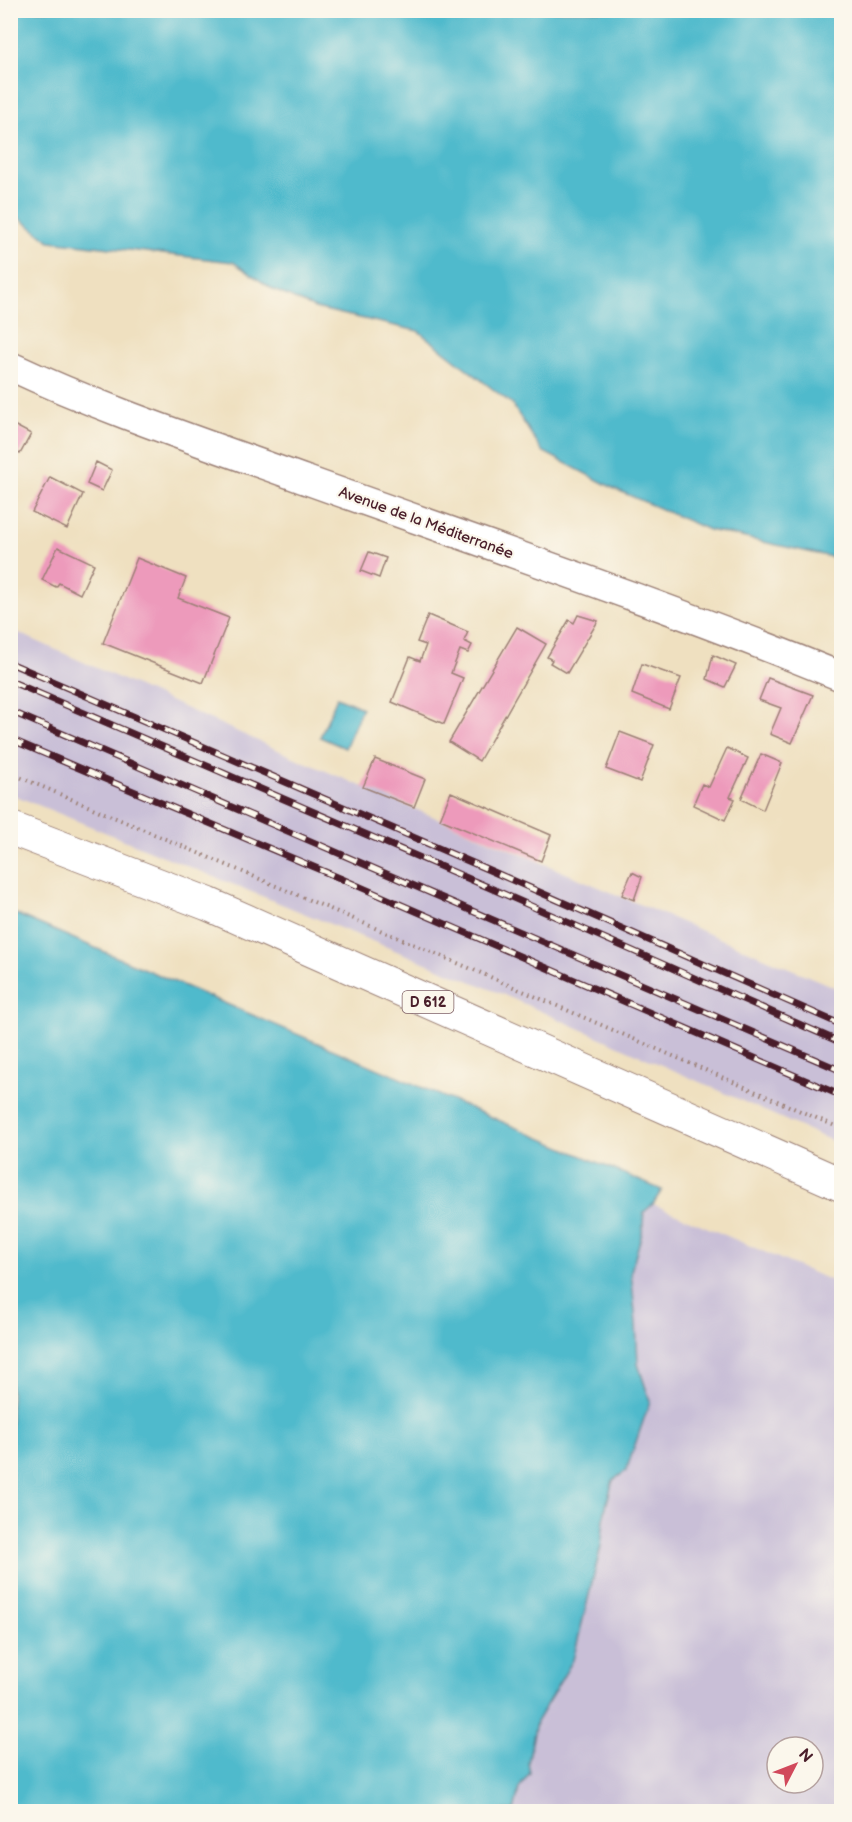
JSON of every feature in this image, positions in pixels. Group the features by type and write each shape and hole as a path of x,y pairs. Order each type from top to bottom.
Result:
{"main road":[{"name":"D 612","path":"10,828 208,904 842,1185"}],"street":[{"name":"Avenue de la Méditerranée","path":"10,366 79,396 191,438 629,596 842,677"}],"path":[{"path":"10,774 492,977 842,1129"}],"shaded area":[{"path":"10,629 300,760 841,990 841,1145 502,994 11,794"},
{"path":"653,1204 841,1285 841,1811 514,1812 519,1788 530,1773 528,1763 536,1722 573,1660 601,1546 605,1510 613,1479 626,1471 650,1401 638,1364 631,1271 642,1233 644,1212"}],"water":[{"path":"11,10 841,11 841,559 709,530 615,489 542,451 512,404 418,331 315,308 274,290 233,262 50,241 11,212"},
{"path":"337,697 362,708 345,748 320,737"},
{"path":"11,912 662,1190 653,1204 644,1212 642,1233 631,1271 638,1364 650,1401 626,1471 613,1480 605,1510 601,1546 573,1660 536,1722 528,1763 530,1773 519,1788 514,1811 11,1811"}],"building":[{"path":"10,423 31,434 20,454 10,449"},
{"path":"96,462 112,470 102,491 87,484"},
{"path":"50,477 83,494 67,529 32,512"},
{"path":"58,547 94,564 80,594 59,583 56,587 42,580"},
{"path":"369,552 386,558 379,578 361,571"},
{"path":"137,558 186,578 178,598 229,618 203,683 103,643"},
{"path":"428,615 468,632 464,641 472,645 468,653 460,650 451,673 463,678 444,724 392,702 410,657 420,661 426,645 417,642"},
{"path":"578,615 598,621 567,673 550,663 552,660 547,657 569,620 574,623"},
{"path":"517,627 546,644 479,761 449,742"},
{"path":"713,655 736,665 725,687 707,679"},
{"path":"642,664 681,678 669,709 632,694"},
{"path":"768,678 813,695 792,743 770,734 781,708 759,700"},
{"path":"620,732 654,745 640,782 606,769"},
{"path":"727,748 748,758 730,797 735,799 725,820 693,805 702,784 709,787"},
{"path":"761,754 782,763 763,810 741,799"},
{"path":"375,759 425,779 414,807 363,787"},
{"path":"451,792 551,835 541,861 440,819"},
{"path":"632,872 642,877 634,900 622,895"}],"railway":[{"path":"10,663 842,1025"},
{"path":"10,681 488,887 842,1043"},
{"path":"10,711 842,1071"},
{"path":"10,739 342,879 842,1096"}]}
